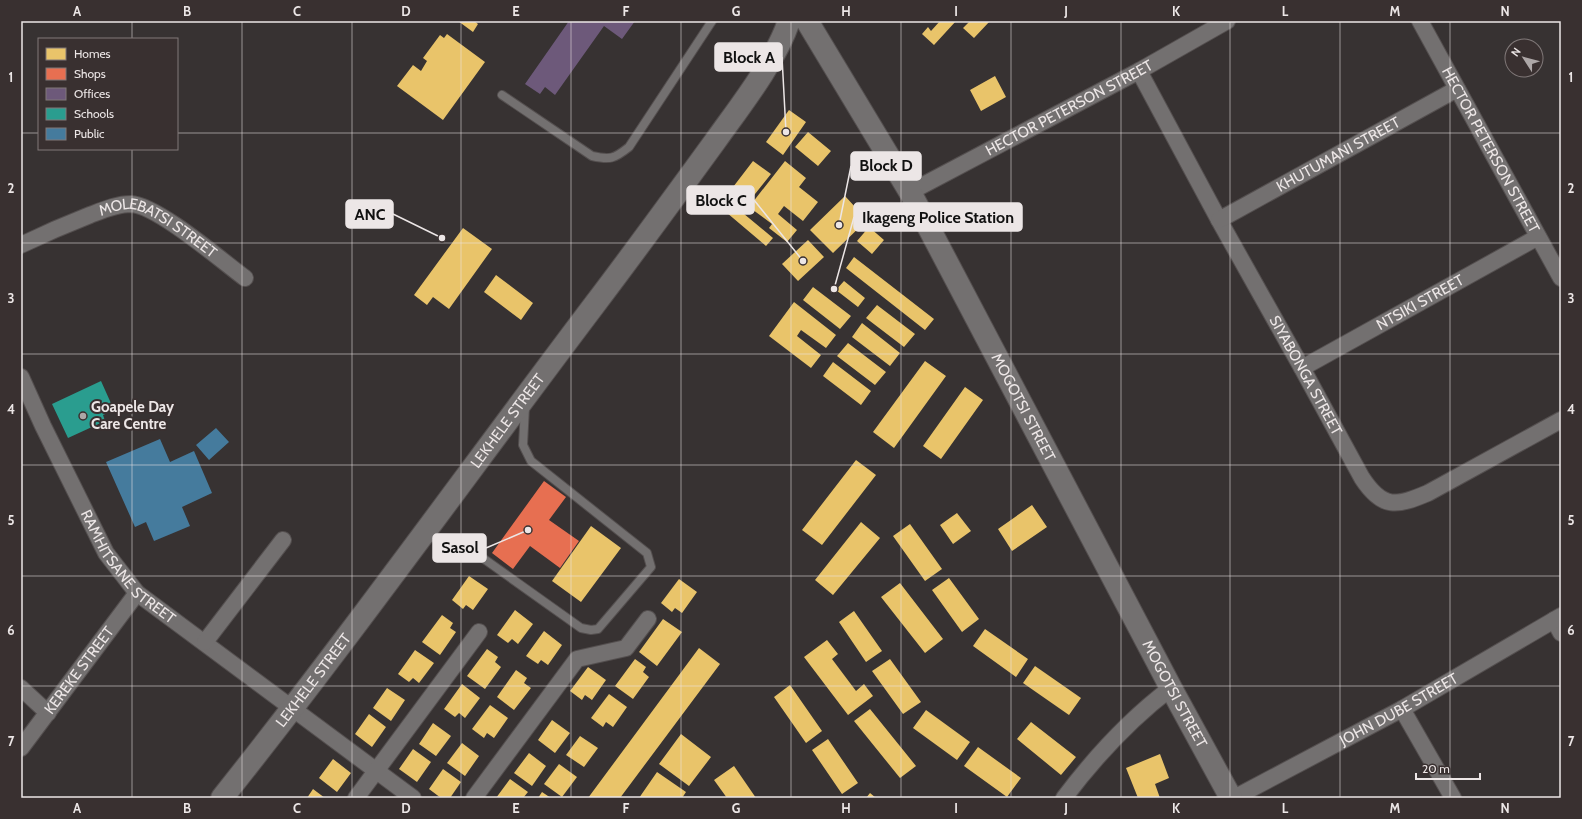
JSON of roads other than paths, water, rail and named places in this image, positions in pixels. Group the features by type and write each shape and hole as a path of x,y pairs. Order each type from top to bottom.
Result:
{"street":[{"name":"LEKHELE STREET","path":"222,798 294,708 692,173 746,99 786,29 798,21"},
{"name":"MOGOTSI STREET","path":"807,21 910,192 1170,688 1231,798"},
{"name":"HECTOR PETERSON STREET","path":"910,192 1139,71 1228,21"},
{"name":"HECTOR PETERSON STREET","path":"1420,21 1561,278"},
{"name":"SIYABONGA STREET","path":"1139,71 1218,220 1302,368 1362,478 1369,489 1378,497 1388,503 1406,502 1428,494 1561,420"},
{"name":"KHUTUMANI STREET","path":"1218,220 1457,89"},
{"name":"MOLEBATSI STREET","path":"21,246 63,225 98,212 122,205 132,204 144,207 174,225 245,278"},
{"name":"NTSIKI STREET","path":"1302,368 1538,237"},
{"name":"RAMHITSANE STREET","path":"21,377 43,426 106,554 138,593 413,798"},
{"path":"205,642 283,540"},
{"name":"KEREKE STREET","path":"21,748 138,593"},
{"path":"474,798 577,659 626,648 648,619"},
{"name":"JOHN DUBE STREET","path":"1234,798 1402,709 1559,623"},
{"path":"356,798 479,632"},
{"path":"21,688 48,713"},
{"path":"1064,798 1122,730 1147,706 1170,688"},
{"path":"1402,709 1453,798"}],"lane":[{"path":"502,95 592,156 607,160 613,158 618,156 628,147 712,21"},
{"path":"420,537 456,539 581,628 591,630 598,629 651,567 647,552 531,461 523,445 525,396"}],"place":[{"name":"Block A","path":"786,132"},
{"name":"Block D","path":"839,225"},
{"name":"ANC","path":"442,238"},
{"name":"Block C","path":"803,261"},
{"name":"Ikageng Police Station","path":"834,289"},
{"name":"Goapele Day Care Centre","path":"83,416"},
{"name":"Sasol","path":"528,530"}]}
